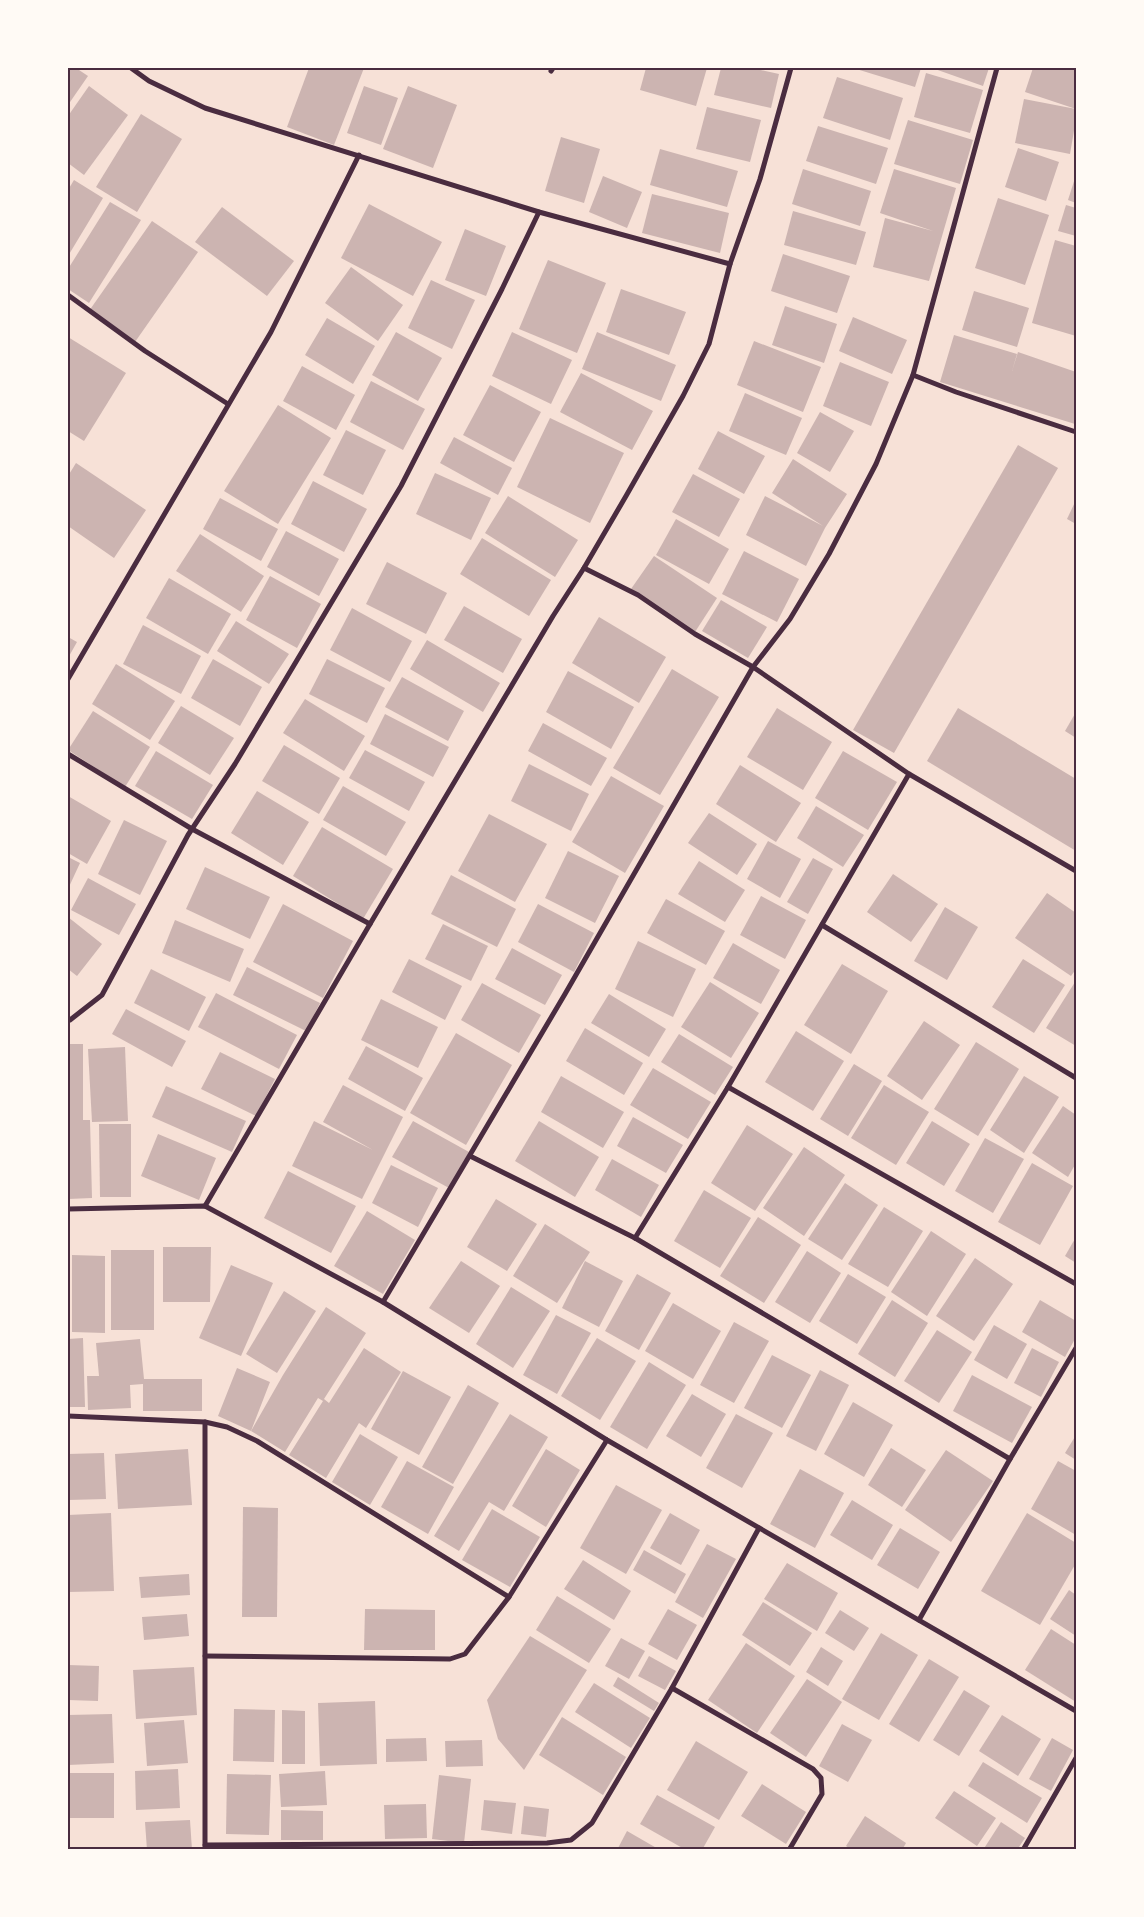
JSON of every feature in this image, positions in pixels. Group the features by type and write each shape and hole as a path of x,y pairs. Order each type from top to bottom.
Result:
{"street":[{"path":"131,68 149,81 205,108 539,212 730,264"},
{"path":"205,1206 370,924 553,616 584,568 683,396 709,344 730,264 760,179 792,68"},
{"path":"383,1302 565,994 753,667 790,619 829,554 876,464 913,375 997,68"},
{"path":"68,679 271,332 359,155"},
{"path":"68,1020 102,995 192,829 240,756 401,486 502,289 539,212"},
{"path":"68,295 145,351 228,404"},
{"path":"913,375 956,392 1076,432"},
{"path":"584,568 638,595 695,634 753,667 909,774 1076,871"},
{"path":"68,754 192,829 370,924"},
{"path":"635,1238 728,1087 909,774"},
{"path":"822,925 1076,1078"},
{"path":"728,1087 1076,1284"},
{"path":"470,1156 635,1238 1010,1459"},
{"path":"68,1209 205,1206 383,1302 607,1440 1076,1712"},
{"path":"918,1620 1076,1348"},
{"path":"68,1416 205,1422 227,1427 257,1441 509,1597"},
{"path":"205,1422 205,1847 547,1843 571,1840 592,1823 672,1688 759,1528"},
{"path":"205,1656 450,1659 465,1654 509,1597 607,1440"},
{"path":"672,1688 813,1768 818,1773 821,1778 822,1794 789,1850"},
{"path":"1024,1850 1076,1758"}],"building":[{"path":"68,68 76,68 88,76 68,105"},
{"path":"309,68 364,68 334,145 287,127"},
{"path":"646,68 707,68 696,106 640,90"},
{"path":"721,68 751,68 779,74 771,108 714,95"},
{"path":"853,68 921,68 915,87"},
{"path":"932,68 989,68 983,86"},
{"path":"1033,68 1076,68 1076,109 1025,92"},
{"path":"926,73 983,90 970,133 914,117"},
{"path":"837,77 903,98 890,140 823,118"},
{"path":"89,86 128,115 84,175 68,163 68,116"},
{"path":"364,86 398,98 381,145 347,133"},
{"path":"408,86 457,105 433,168 383,149"},
{"path":"1024,99 1076,109 1070,154 1015,143"},
{"path":"707,107 761,120 750,162 696,149"},
{"path":"141,114 182,139 137,212 96,187"},
{"path":"908,120 973,140 960,184 894,164"},
{"path":"818,126 888,148 876,184 806,161"},
{"path":"561,137 600,149 584,203 545,191"},
{"path":"1018,148 1059,162 1046,201 1005,187"},
{"path":"660,149 738,171 727,207 650,185"},
{"path":"803,169 871,191 860,226 792,204"},
{"path":"894,169 956,188 929,281 873,267 885,218 933,231 880,213"},
{"path":"1076,175 1076,203 1068,200"},
{"path":"603,176 642,192 627,228 589,212"},
{"path":"74,180 103,198 68,256 68,190"},
{"path":"652,194 729,213 720,253 642,233"},
{"path":"998,198 1049,215 1025,285 975,268"},
{"path":"110,202 141,220 89,303 68,289 68,269"},
{"path":"369,204 442,242 413,296 341,258"},
{"path":"1066,205 1076,208 1076,236 1058,231"},
{"path":"222,207 294,261 267,296 195,242"},
{"path":"793,211 866,232 856,265 784,245"},
{"path":"152,221 198,252 135,342 89,311"},
{"path":"465,229 506,246 486,296 445,280"},
{"path":"1055,240 1076,246 1076,336 1032,323"},
{"path":"783,254 850,276 837,313 771,291"},
{"path":"548,260 606,283 577,353 519,329"},
{"path":"351,267 403,305 378,341 325,303"},
{"path":"431,280 475,300 452,349 408,328"},
{"path":"621,289 686,312 669,355 606,332"},
{"path":"974,291 1029,308 1017,347 962,330"},
{"path":"785,306 837,324 824,363 772,345"},
{"path":"853,317 907,340 892,374 839,351"},
{"path":"327,318 375,346 353,384 305,355"},
{"path":"396,332 442,358 418,401 372,375"},
{"path":"512,332 572,360 551,404 492,376"},
{"path":"597,332 676,365 661,401 582,369"},
{"path":"954,335 1017,354 1012,371 1018,352 1076,372 1075,424 940,382"},
{"path":"68,337 126,373 84,441 68,431"},
{"path":"754,341 821,367 803,412 737,385"},
{"path":"840,362 889,382 871,426 823,406"},
{"path":"302,366 355,395 336,430 283,401"},
{"path":"581,373 653,411 632,450 560,412"},
{"path":"371,381 425,409 403,450 350,422"},
{"path":"490,385 541,412 514,462 463,435"},
{"path":"745,393 802,418 786,455 729,431"},
{"path":"278,405 331,438 278,524 224,491"},
{"path":"820,412 854,431 830,472 797,453"},
{"path":"550,418 624,453 590,523 517,487"},
{"path":"346,430 386,450 363,495 323,475"},
{"path":"718,431 765,456 744,494 698,469"},
{"path":"454,437 512,468 498,495 440,463"},
{"path":"1018,445 1058,468 894,753 853,730"},
{"path":"793,459 847,494 825,528 806,566 746,535 765,496 823,526 772,493"},
{"path":"76,463 146,510 114,558 68,526 68,476"},
{"path":"435,473 491,498 471,540 416,514"},
{"path":"693,474 740,499 719,537 672,512"},
{"path":"313,481 367,509 344,552 291,524"},
{"path":"508,496 578,540 555,577 485,533"},
{"path":"220,498 278,529 261,561 203,529"},
{"path":"1076,500 1076,524 1067,519"},
{"path":"676,519 729,549 709,584 656,555"},
{"path":"286,531 339,559 319,596 267,567"},
{"path":"200,534 264,576 241,612 176,571"},
{"path":"482,538 551,580 529,616 460,574"},
{"path":"744,551 799,579 777,622 722,594"},
{"path":"654,556 717,598 695,632 631,589"},
{"path":"387,562 447,593 426,634 366,604"},
{"path":"270,576 321,604 297,648 246,620"},
{"path":"169,578 231,614 208,654 146,618"},
{"path":"721,600 767,627 748,658 702,631"},
{"path":"464,606 522,639 503,673 444,640"},
{"path":"352,608 412,641 390,682 330,650"},
{"path":"599,617 666,657 639,703 572,663"},
{"path":"236,621 289,654 269,684 217,651"},
{"path":"143,625 201,656 181,694 123,664"},
{"path":"68,637 77,642 68,658"},
{"path":"427,640 500,683 483,712 410,669"},
{"path":"213,659 262,687 240,726 191,698"},
{"path":"327,659 385,688 367,723 309,694"},
{"path":"116,664 175,701 150,740 92,704"},
{"path":"672,669 719,697 660,795 613,768"},
{"path":"568,671 634,707 611,749 546,712"},
{"path":"402,677 464,711 448,741 385,707"},
{"path":"305,699 365,736 344,771 283,733"},
{"path":"181,706 234,738 210,775 158,743"},
{"path":"777,708 832,742 803,790 747,757"},
{"path":"958,708 1076,779 1076,851 927,761"},
{"path":"93,711 150,747 125,787 68,750"},
{"path":"1076,712 1076,738 1065,731"},
{"path":"385,714 449,747 433,777 370,744"},
{"path":"543,723 607,758 591,786 528,751"},
{"path":"284,745 340,778 319,814 262,781"},
{"path":"365,750 425,782 409,811 349,778"},
{"path":"156,751 213,785 192,819 135,786"},
{"path":"843,751 897,782 868,830 815,798"},
{"path":"529,764 589,794 571,831 511,801"},
{"path":"740,765 801,803 776,842 716,804"},
{"path":"611,776 664,806 625,873 572,842"},
{"path":"343,786 406,822 386,856 323,820"},
{"path":"257,791 309,822 283,865 231,833"},
{"path":"68,796 111,821 87,864 68,853"},
{"path":"816,806 864,835 843,867 797,838"},
{"path":"709,813 757,844 737,875 688,843"},
{"path":"489,814 547,844 515,902 458,871"},
{"path":"124,820 167,841 140,895 98,874"},
{"path":"322,827 393,869 363,919 293,876"},
{"path":"768,841 801,859 780,898 747,879"},
{"path":"568,851 619,876 595,923 545,898"},
{"path":"68,857 80,863 68,889"},
{"path":"813,858 833,869 808,914 787,902"},
{"path":"699,861 745,890 725,922 678,894"},
{"path":"205,867 270,897 250,939 186,909"},
{"path":"893,874 938,904 911,942 867,912"},
{"path":"451,875 516,909 497,947 431,914"},
{"path":"88,878 136,904 119,935 71,910"},
{"path":"1047,893 1076,913 1076,969 1071,976 1015,938"},
{"path":"761,896 806,920 785,959 740,935"},
{"path":"666,899 725,931 706,965 647,933"},
{"path":"283,904 353,941 323,998 253,962"},
{"path":"538,904 594,933 574,972 518,942"},
{"path":"945,907 978,927 947,980 914,961"},
{"path":"68,917 102,944 77,976 68,969"},
{"path":"175,920 244,949 230,982 162,953"},
{"path":"443,924 488,946 471,981 425,959"},
{"path":"638,941 696,969 673,1017 615,989"},
{"path":"733,943 780,970 761,1004 713,978"},
{"path":"512,948 562,975 545,1005 495,979"},
{"path":"409,959 462,986 445,1020 392,992"},
{"path":"1023,959 1065,985 1034,1033 992,1007"},
{"path":"842,964 888,991 851,1054 804,1025"},
{"path":"247,967 320,1003 306,1031 233,995"},
{"path":"151,969 206,997 189,1031 134,1003"},
{"path":"710,982 759,1013 731,1058 681,1027"},
{"path":"1075,982 1076,984 1076,1046 1046,1028"},
{"path":"482,983 541,1015 519,1053 461,1020"},
{"path":"216,993 297,1035 279,1069 198,1027"},
{"path":"609,994 666,1029 649,1057 591,1023"},
{"path":"381,999 438,1027 418,1068 361,1040"},
{"path":"126,1009 186,1041 172,1067 112,1034"},
{"path":"924,1021 960,1045 922,1100 887,1076"},
{"path":"585,1028 643,1063 624,1095 566,1061"},
{"path":"796,1031 844,1061 813,1111 765,1082"},
{"path":"456,1033 512,1065 466,1145 410,1113"},
{"path":"679,1034 733,1067 715,1095 661,1062"},
{"path":"976,1042 1019,1069 978,1136 934,1109"},
{"path":"68,1044 83,1044 83,1120 90,1120 92,1198 68,1199"},
{"path":"366,1046 423,1078 405,1111 348,1079"},
{"path":"125,1047 128,1121 92,1122 88,1049"},
{"path":"220,1052 275,1079 256,1116 201,1089"},
{"path":"854,1064 882,1081 848,1136 820,1119"},
{"path":"653,1068 711,1102 688,1139 630,1105"},
{"path":"561,1076 624,1112 603,1148 541,1112"},
{"path":"1024,1076 1059,1097 1024,1153 990,1130"},
{"path":"343,1085 403,1117 362,1199 292,1166 314,1121 373,1150 323,1122"},
{"path":"884,1085 929,1112 896,1165 851,1138"},
{"path":"166,1086 246,1121 232,1152 152,1117"},
{"path":"1063,1106 1076,1115 1076,1163 1068,1177 1032,1153"},
{"path":"633,1117 683,1145 666,1173 617,1146"},
{"path":"413,1121 469,1152 449,1188 392,1157"},
{"path":"539,1121 599,1157 575,1197 515,1161"},
{"path":"932,1121 970,1144 944,1186 906,1163"},
{"path":"99,1124 131,1124 131,1197 100,1197"},
{"path":"747,1125 793,1154 755,1211 711,1183"},
{"path":"158,1134 216,1158 199,1200 141,1176"},
{"path":"985,1138 1024,1159 993,1213 955,1191"},
{"path":"804,1147 845,1175 804,1236 763,1208"},
{"path":"612,1159 659,1185 641,1217 595,1190"},
{"path":"1032,1163 1073,1186 1040,1245 998,1222"},
{"path":"391,1165 438,1188 418,1227 372,1203"},
{"path":"288,1171 356,1206 331,1253 264,1218"},
{"path":"845,1183 878,1205 842,1260 808,1239"},
{"path":"704,1190 751,1218 720,1268 674,1241"},
{"path":"496,1199 537,1224 507,1271 467,1247"},
{"path":"884,1207 923,1231 888,1287 848,1264"},
{"path":"367,1211 415,1240 383,1294 334,1266"},
{"path":"758,1217 801,1245 764,1303 720,1276"},
{"path":"545,1224 590,1252 557,1303 513,1276"},
{"path":"931,1231 966,1254 927,1316 891,1292"},
{"path":"1076,1237 1076,1263 1065,1256"},
{"path":"163,1247 211,1247 210,1302 163,1302"},
{"path":"111,1250 154,1250 154,1330 111,1330"},
{"path":"807,1251 841,1273 810,1323 775,1302"},
{"path":"72,1255 105,1256 105,1333 72,1332"},
{"path":"975,1258 1013,1284 974,1341 936,1316"},
{"path":"461,1261 500,1286 469,1333 429,1308"},
{"path":"585,1261 623,1281 599,1327 562,1308"},
{"path":"231,1265 273,1283 241,1356 199,1338"},
{"path":"637,1274 671,1293 639,1350 605,1331"},
{"path":"848,1274 886,1297 857,1344 819,1321"},
{"path":"511,1287 550,1311 513,1368 476,1344"},
{"path":"284,1291 316,1311 277,1373 246,1354"},
{"path":"892,1300 928,1323 895,1377 858,1354"},
{"path":"1040,1300 1076,1321 1076,1337 1065,1357 1022,1332"},
{"path":"673,1303 721,1331 693,1379 645,1351"},
{"path":"326,1307 366,1333 324,1399 329,1403 364,1348 401,1372 366,1428 359,1423 326,1478 289,1455 323,1401 318,1398 285,1452 251,1431 283,1375"},
{"path":"556,1315 591,1333 557,1394 523,1375"},
{"path":"734,1322 769,1341 734,1403 700,1385"},
{"path":"994,1325 1027,1344 1007,1379 974,1360"},
{"path":"937,1330 972,1352 939,1403 904,1381"},
{"path":"83,1338 85,1407 68,1407 68,1339"},
{"path":"597,1338 636,1361 600,1420 561,1396"},
{"path":"140,1339 144,1379 202,1379 202,1411 143,1411 143,1384 130,1385 131,1408 88,1410 87,1376 99,1376 96,1343"},
{"path":"1032,1348 1059,1362 1041,1397 1014,1383"},
{"path":"772,1355 811,1375 782,1428 744,1408"},
{"path":"649,1362 686,1385 647,1449 610,1427"},
{"path":"237,1368 270,1382 251,1431 218,1416"},
{"path":"820,1370 849,1385 816,1451 786,1436"},
{"path":"403,1371 451,1397 419,1455 371,1429"},
{"path":"972,1375 1032,1407 1012,1443 953,1411"},
{"path":"468,1385 499,1403 453,1484 422,1467"},
{"path":"692,1394 726,1414 701,1457 666,1436"},
{"path":"853,1402 893,1425 864,1477 824,1454"},
{"path":"510,1414 548,1437 504,1511 489,1502 459,1551 434,1536"},
{"path":"736,1414 773,1433 742,1488 706,1468"},
{"path":"360,1434 398,1457 370,1505 332,1482"},
{"path":"1076,1435 1076,1460 1065,1453"},
{"path":"891,1448 926,1470 902,1507 868,1485"},
{"path":"188,1449 192,1505 118,1509 115,1454"},
{"path":"546,1449 580,1470 546,1527 512,1506"},
{"path":"946,1450 993,1481 951,1542 905,1510"},
{"path":"104,1453 106,1499 68,1500 68,1454"},
{"path":"407,1461 454,1487 428,1534 381,1507"},
{"path":"1058,1461 1076,1471 1076,1535 1031,1509"},
{"path":"800,1469 844,1493 815,1548 770,1524"},
{"path":"616,1485 662,1510 626,1574 580,1548"},
{"path":"852,1500 893,1525 872,1560 830,1535"},
{"path":"243,1507 278,1508 277,1617 242,1617"},
{"path":"492,1509 540,1537 510,1587 462,1560"},
{"path":"111,1513 114,1591 68,1592 68,1515"},
{"path":"670,1513 700,1530 681,1565 650,1548"},
{"path":"1027,1513 1076,1543 1076,1563 1040,1625 981,1591"},
{"path":"900,1528 940,1552 918,1589 877,1565"},
{"path":"707,1544 736,1559 703,1618 675,1602"},
{"path":"644,1550 686,1574 675,1594 633,1570"},
{"path":"583,1560 631,1591 614,1620 564,1589"},
{"path":"787,1563 838,1593 817,1631 764,1599"},
{"path":"189,1574 190,1595 141,1598 139,1577"},
{"path":"1069,1590 1076,1595 1076,1636 1050,1619"},
{"path":"557,1596 611,1629 589,1663 536,1630"},
{"path":"763,1602 812,1633 790,1666 742,1635"},
{"path":"365,1609 435,1610 435,1650 364,1650"},
{"path":"668,1609 697,1625 677,1660 648,1644"},
{"path":"840,1610 869,1628 854,1651 825,1633"},
{"path":"187,1614 189,1636 144,1640 142,1617"},
{"path":"1051,1629 1076,1645 1076,1702 1025,1670"},
{"path":"881,1633 918,1655 879,1720 842,1699"},
{"path":"530,1636 587,1670 524,1770 498,1739 487,1700"},
{"path":"621,1638 645,1651 629,1679 605,1666"},
{"path":"746,1643 795,1676 757,1733 708,1700"},
{"path":"821,1647 843,1661 828,1686 806,1672"},
{"path":"649,1656 676,1671 665,1690 638,1676"},
{"path":"929,1659 959,1677 919,1742 889,1724"},
{"path":"68,1665 99,1666 98,1701 68,1700"},
{"path":"194,1667 197,1715 136,1719 133,1670"},
{"path":"618,1677 659,1703 654,1711 613,1686"},
{"path":"807,1679 842,1702 806,1757 770,1733"},
{"path":"594,1683 650,1718 631,1748 575,1712"},
{"path":"964,1690 990,1706 959,1756 933,1740"},
{"path":"375,1701 377,1764 320,1766 318,1703"},
{"path":"234,1709 275,1710 274,1762 233,1761"},
{"path":"282,1710 305,1711 305,1764 282,1764"},
{"path":"112,1714 114,1763 68,1765 68,1715"},
{"path":"1002,1715 1041,1739 1018,1776 979,1751"},
{"path":"562,1717 626,1757 603,1795 539,1755"},
{"path":"184,1720 188,1763 147,1766 144,1723"},
{"path":"842,1724 872,1740 848,1782 819,1766"},
{"path":"426,1738 427,1761 386,1762 386,1739"},
{"path":"1052,1738 1073,1750 1051,1791 1029,1779"},
{"path":"482,1740 483,1766 446,1767 445,1741"},
{"path":"696,1741 748,1772 719,1820 667,1790"},
{"path":"983,1762 1042,1798 1027,1823 968,1786"},
{"path":"178,1769 180,1808 136,1810 135,1771"},
{"path":"325,1771 327,1805 281,1807 279,1774"},
{"path":"68,1773 114,1773 114,1818 68,1818"},
{"path":"227,1774 271,1775 269,1835 226,1834"},
{"path":"439,1775 471,1779 464,1843 432,1839"},
{"path":"762,1784 806,1812 786,1844 741,1816"},
{"path":"954,1791 996,1818 977,1846 935,1818"},
{"path":"657,1795 715,1827 702,1850 686,1850 640,1824"},
{"path":"484,1800 516,1803 512,1834 481,1830"},
{"path":"426,1804 427,1838 385,1839 384,1805"},
{"path":"524,1806 549,1809 546,1837 521,1834"},
{"path":"281,1810 323,1811 323,1840 281,1840"},
{"path":"865,1816 906,1843 902,1850 852,1850 846,1846"},
{"path":"190,1820 192,1850 147,1850 145,1822"},
{"path":"1001,1822 1025,1838 1017,1850 983,1850"},
{"path":"627,1831 660,1850 617,1850"}]}
